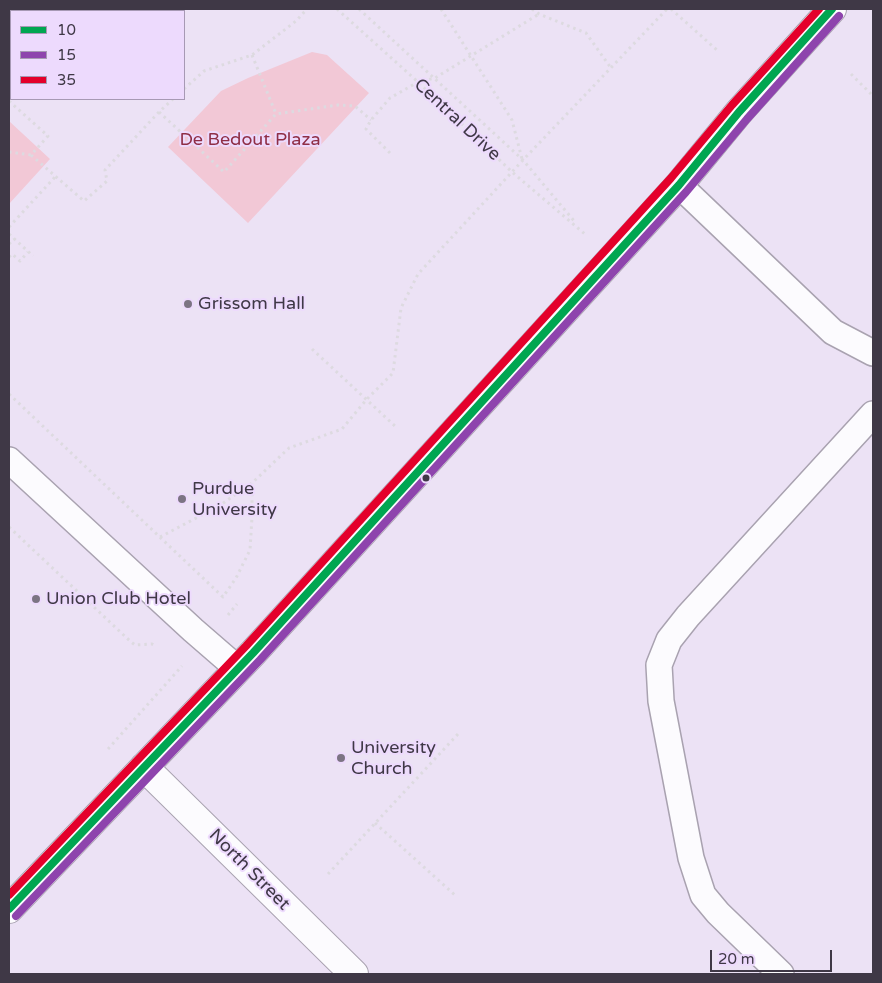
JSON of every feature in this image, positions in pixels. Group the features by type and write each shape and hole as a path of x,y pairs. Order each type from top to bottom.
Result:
{"street":[{"path":"9,909 238,668 678,185 739,112 832,9"},
{"name":"North Street","path":"144,767 354,974"}],"lane":[{"path":"678,185 833,332 873,353"},
{"path":"781,974 718,913 703,895 691,858 661,701 659,665 669,640 688,616 873,414"},
{"path":"9,460 193,630 238,668"}],"path":[{"path":"185,88 204,70 252,55 307,9"},
{"name":"Central Drive","path":"337,9 418,82 512,172 580,229 523,160"},
{"path":"359,9 523,160"},
{"path":"441,9 512,120 523,160"},
{"path":"532,9 539,14 586,33 611,68"},
{"path":"160,537 219,506 252,483 289,448 342,429 367,399 393,373 401,308 418,274 523,160 669,9 718,51"},
{"path":"390,153 366,129 371,120 390,98 418,82 435,78 539,14"},
{"path":"252,55 276,114"},
{"path":"851,74 871,94"},
{"path":"9,100 48,136 31,155"},
{"path":"9,152 31,155 84,201 107,181 105,170 158,112 172,100"},
{"path":"158,112 224,172 276,114 338,105 355,106 371,120"},
{"path":"9,227 55,177"},
{"path":"9,234 33,256"},
{"path":"9,244 14,239"},
{"path":"9,257 12,254 20,261 28,252"},
{"path":"312,349 396,427"},
{"path":"9,394 223,597 236,578 250,550 252,483"},
{"path":"9,527 131,642 135,645 152,644 163,650"},
{"path":"328,874 458,734"},
{"path":"374,823 456,896"}],"green space":[{"name":"De Bedout Plaza","path":"312,52 327,55 369,93 248,223 168,147 221,91"},
{"path":"9,121 50,159 9,204"}],"transit line":[{"name":"35","path":"9,895 246,646 671,178 732,105 819,9"},
{"name":"10","path":"9,909 253,653 679,185 739,112 832,9"},
{"name":"15","path":"16,916 260,660 686,192 747,119 839,16"}],"place":[{"name":"Grissom Hall","path":"188,304"},
{"name":"Purdue University","path":"182,499"},
{"name":"Union Club Hotel","path":"36,599"},
{"name":"University Church","path":"341,758"}]}
